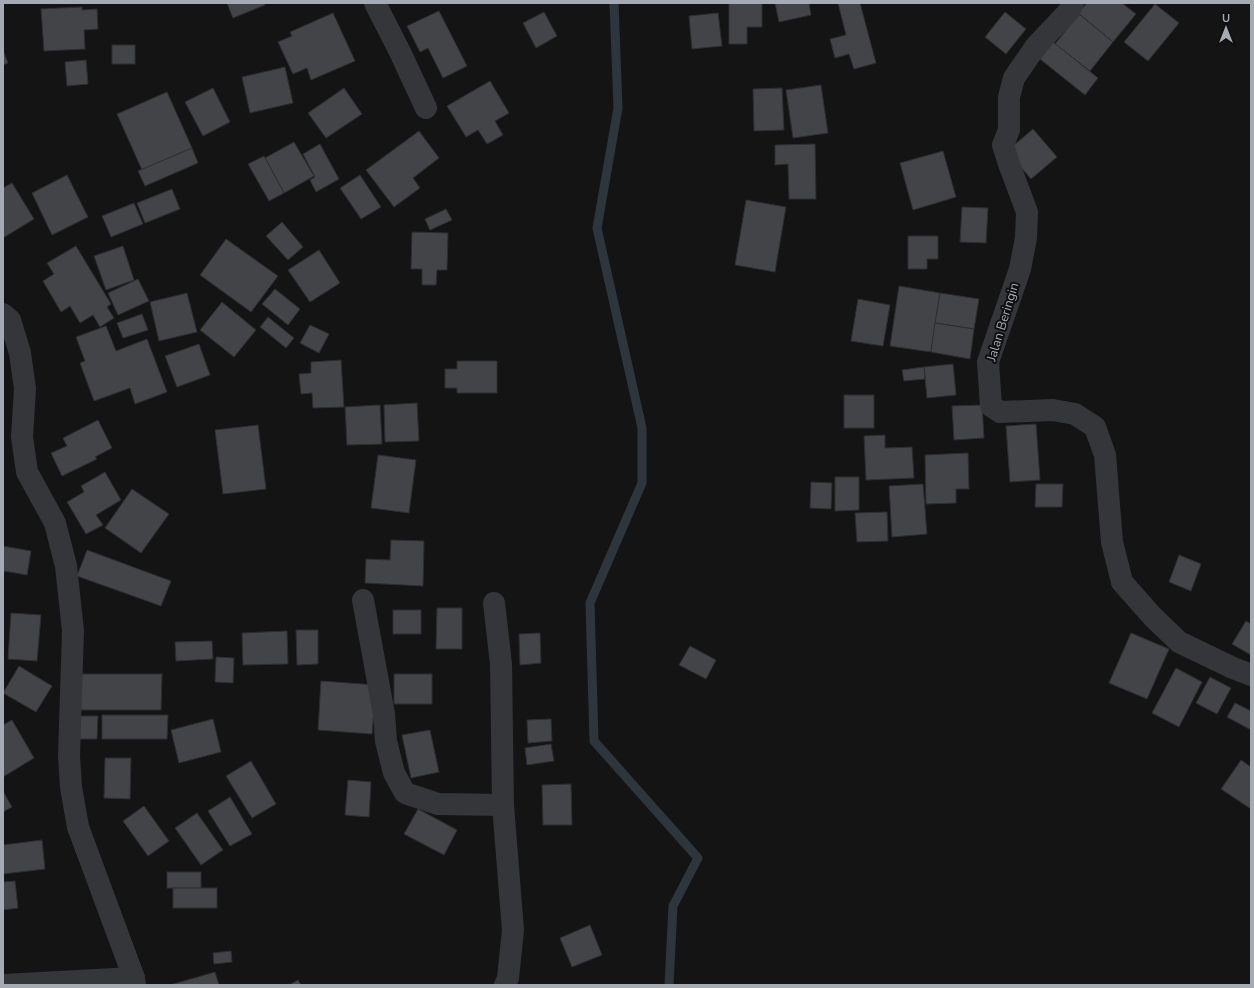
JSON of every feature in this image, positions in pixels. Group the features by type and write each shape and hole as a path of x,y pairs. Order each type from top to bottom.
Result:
{"street":[{"path":"375,3 426,108"},
{"name":"Jalan Beringin","path":"1073,3 1069,11 1036,46 1014,78 1009,97 1009,130 1003,145 1027,212 1026,238 1020,269 988,362 991,406 1000,412 1053,410 1075,414 1095,427 1105,455 1112,542 1122,582 1152,616 1178,642 1251,675"},
{"path":"3,314 10,320 20,353 25,389 22,437 27,472 55,522 66,566 73,631 69,756 71,787 78,827 134,981 3,985"},
{"path":"363,600 384,714 386,741 394,773 405,793 438,804 503,805"},
{"path":"494,603 501,664 503,805 513,930 508,978 505,985"}],"building":[{"path":"227,3 264,3 265,5 233,18"},
{"path":"729,3 762,3 762,27 747,27 747,44 729,44"},
{"path":"775,3 809,3 811,15 779,22"},
{"path":"838,3 860,3 876,63 854,69 849,54 835,58 830,39 846,35"},
{"path":"1087,3 1122,3 1136,14 1113,42 1078,13"},
{"path":"1155,4 1179,23 1148,61 1124,42"},
{"path":"82,7 82,10 97,9 98,29 84,30 85,49 44,51 41,9"},
{"path":"439,11 467,66 443,78 428,48 420,52 407,26"},
{"path":"544,12 557,36 536,48 523,23"},
{"path":"1005,12 1026,29 1006,54 985,37"},
{"path":"333,13 355,61 311,80 307,68 293,74 278,42 292,36 290,32"},
{"path":"718,13 722,46 692,49 689,16"},
{"path":"1079,14 1113,42 1090,71 1055,44"},
{"path":"1053,42 1098,78 1085,95 1040,59"},
{"path":"112,45 135,45 135,64 112,64"},
{"path":"3,50 8,63 3,65"},
{"path":"86,60 88,84 67,86 65,62"},
{"path":"285,67 293,103 250,113 242,77"},
{"path":"490,81 509,113 495,121 503,135 487,144 478,130 466,137 447,106"},
{"path":"821,85 828,133 793,138 786,90"},
{"path":"213,88 230,122 203,136 185,102"},
{"path":"344,88 362,114 326,138 308,113"},
{"path":"782,88 784,130 754,131 753,89"},
{"path":"167,92 192,148 142,170 117,114"},
{"path":"1033,129 1057,157 1031,179 1007,151"},
{"path":"419,131 439,158 413,178 420,188 394,207 366,170"},
{"path":"294,142 314,176 284,193 265,158"},
{"path":"320,144 339,179 316,192 310,180 315,177 303,154"},
{"path":"815,144 816,199 789,199 788,164 775,165 775,145"},
{"path":"192,148 198,163 145,186 138,171"},
{"path":"943,151 956,197 913,210 900,163"},
{"path":"264,156 284,193 269,201 248,164"},
{"path":"67,175 88,217 52,235 32,193"},
{"path":"360,175 381,207 361,219 340,188"},
{"path":"12,183 34,219 3,238 3,188"},
{"path":"172,189 180,209 145,223 137,203"},
{"path":"746,200 786,207 775,272 735,265"},
{"path":"134,203 143,224 111,237 102,216"},
{"path":"962,207 988,208 986,243 960,242"},
{"path":"446,209 452,220 430,230 425,219"},
{"path":"282,222 303,247 288,260 266,236"},
{"path":"412,232 448,233 447,270 437,270 436,285 422,285 422,269 411,269"},
{"path":"908,236 938,236 938,259 927,259 927,269 908,269"},
{"path":"226,239 278,276 251,312 200,275"},
{"path":"76,246 111,304 107,307 114,318 100,327 93,315 80,323 70,306 61,312 43,281 54,274 47,263"},
{"path":"123,246 134,280 106,290 94,256"},
{"path":"319,250 340,283 310,302 288,270"},
{"path":"138,279 149,301 118,315 108,293"},
{"path":"899,286 940,293 931,352 890,346"},
{"path":"275,289 300,309 288,325 262,304"},
{"path":"187,293 197,332 159,341 150,302"},
{"path":"940,293 979,299 974,329 935,323"},
{"path":"858,299 890,305 883,346 851,341"},
{"path":"222,302 256,330 234,357 200,330"},
{"path":"142,314 148,330 123,338 117,323"},
{"path":"268,317 294,338 286,348 260,327"},
{"path":"935,323 974,329 970,359 931,352"},
{"path":"310,325 329,334 319,353 300,343"},
{"path":"106,326 116,351 147,339 167,392 135,404 130,388 94,401 80,363 85,361 76,337"},
{"path":"199,344 210,375 177,387 165,356"},
{"path":"341,360 344,407 313,408 312,393 301,394 299,374 311,373 311,362"},
{"path":"457,361 497,361 497,393 457,393 457,388 445,388 445,369 457,369"},
{"path":"953,364 956,395 927,398 924,367"},
{"path":"924,367 925,379 904,381 902,370"},
{"path":"844,395 874,395 874,428 844,428"},
{"path":"417,403 419,441 385,442 384,405"},
{"path":"380,405 382,444 347,445 345,407"},
{"path":"982,405 984,438 954,440 952,406"},
{"path":"98,420 112,448 95,457 97,459 62,476 51,453 67,446 63,438"},
{"path":"1036,424 1040,480 1010,482 1006,426"},
{"path":"258,425 266,489 223,494 215,430"},
{"path":"885,435 885,448 912,447 914,478 866,480 864,436"},
{"path":"968,453 969,489 956,489 956,503 926,504 925,455"},
{"path":"378,455 416,460 409,513 371,508"},
{"path":"105,472 121,500 96,515 103,525 86,534 67,502 84,492 81,486"},
{"path":"835,477 859,477 859,510 835,511"},
{"path":"811,482 832,483 831,509 810,508"},
{"path":"923,484 927,534 892,537 889,486"},
{"path":"1036,484 1063,484 1062,507 1035,507"},
{"path":"132,489 169,514 141,553 105,528"},
{"path":"887,512 888,541 857,542 855,513"},
{"path":"391,540 424,541 423,586 365,583 366,559 390,560"},
{"path":"3,546 31,551 27,575 4,571 3,579"},
{"path":"87,550 171,581 161,606 77,576"},
{"path":"1179,555 1201,564 1191,591 1169,582"},
{"path":"437,608 462,608 462,649 436,649"},
{"path":"393,610 421,610 421,634 393,634"},
{"path":"11,613 41,615 37,661 8,659"},
{"path":"1246,621 1251,624 1251,655 1232,644"},
{"path":"296,630 318,630 318,664 297,665"},
{"path":"287,631 288,664 243,665 242,633"},
{"path":"540,633 541,663 520,665 519,634"},
{"path":"1131,633 1169,649 1147,699 1109,683"},
{"path":"212,641 213,659 176,661 175,642"},
{"path":"690,646 716,660 706,679 679,665"},
{"path":"216,657 234,658 233,683 215,682"},
{"path":"19,666 52,686 36,712 3,693"},
{"path":"1176,668 1202,682 1179,727 1152,713"},
{"path":"80,674 162,674 161,710 80,710"},
{"path":"394,674 432,674 432,704 394,704"},
{"path":"1210,677 1231,688 1217,714 1196,703"},
{"path":"321,681 376,685 372,734 318,730"},
{"path":"1235,703 1251,711 1251,730 1227,717"},
{"path":"102,715 168,715 167,739 102,739"},
{"path":"74,716 98,716 97,739 74,739"},
{"path":"213,719 221,752 179,763 171,730"},
{"path":"551,719 552,741 528,743 527,720"},
{"path":"12,720 34,758 3,777 3,725"},
{"path":"430,730 439,772 411,778 402,735"},
{"path":"551,744 554,761 527,765 525,748"},
{"path":"105,758 131,758 130,799 104,798"},
{"path":"1241,760 1251,767 1251,809 1221,789"},
{"path":"251,761 276,804 252,818 226,776"},
{"path":"348,780 371,782 369,817 345,815"},
{"path":"571,784 572,825 543,825 542,785"},
{"path":"3,791 12,807 3,812"},
{"path":"230,797 252,834 230,846 208,811"},
{"path":"144,806 169,841 148,856 123,821"},
{"path":"418,809 457,830 444,855 404,834"},
{"path":"197,813 223,850 201,865 175,828"},
{"path":"42,840 45,869 3,874 3,845"},
{"path":"167,872 201,872 201,888 167,888"},
{"path":"15,881 18,908 3,910 3,882"},
{"path":"173,888 217,888 217,908 173,908"},
{"path":"590,925 602,955 572,967 560,938"},
{"path":"231,951 232,962 214,964 213,953"},
{"path":"215,972 219,985 170,985"},
{"path":"298,980 301,985 289,985"}],"waterway":[{"path":"614,3 618,108 597,228 642,428 642,483 590,603 594,741 698,858 673,906 669,985"}]}
